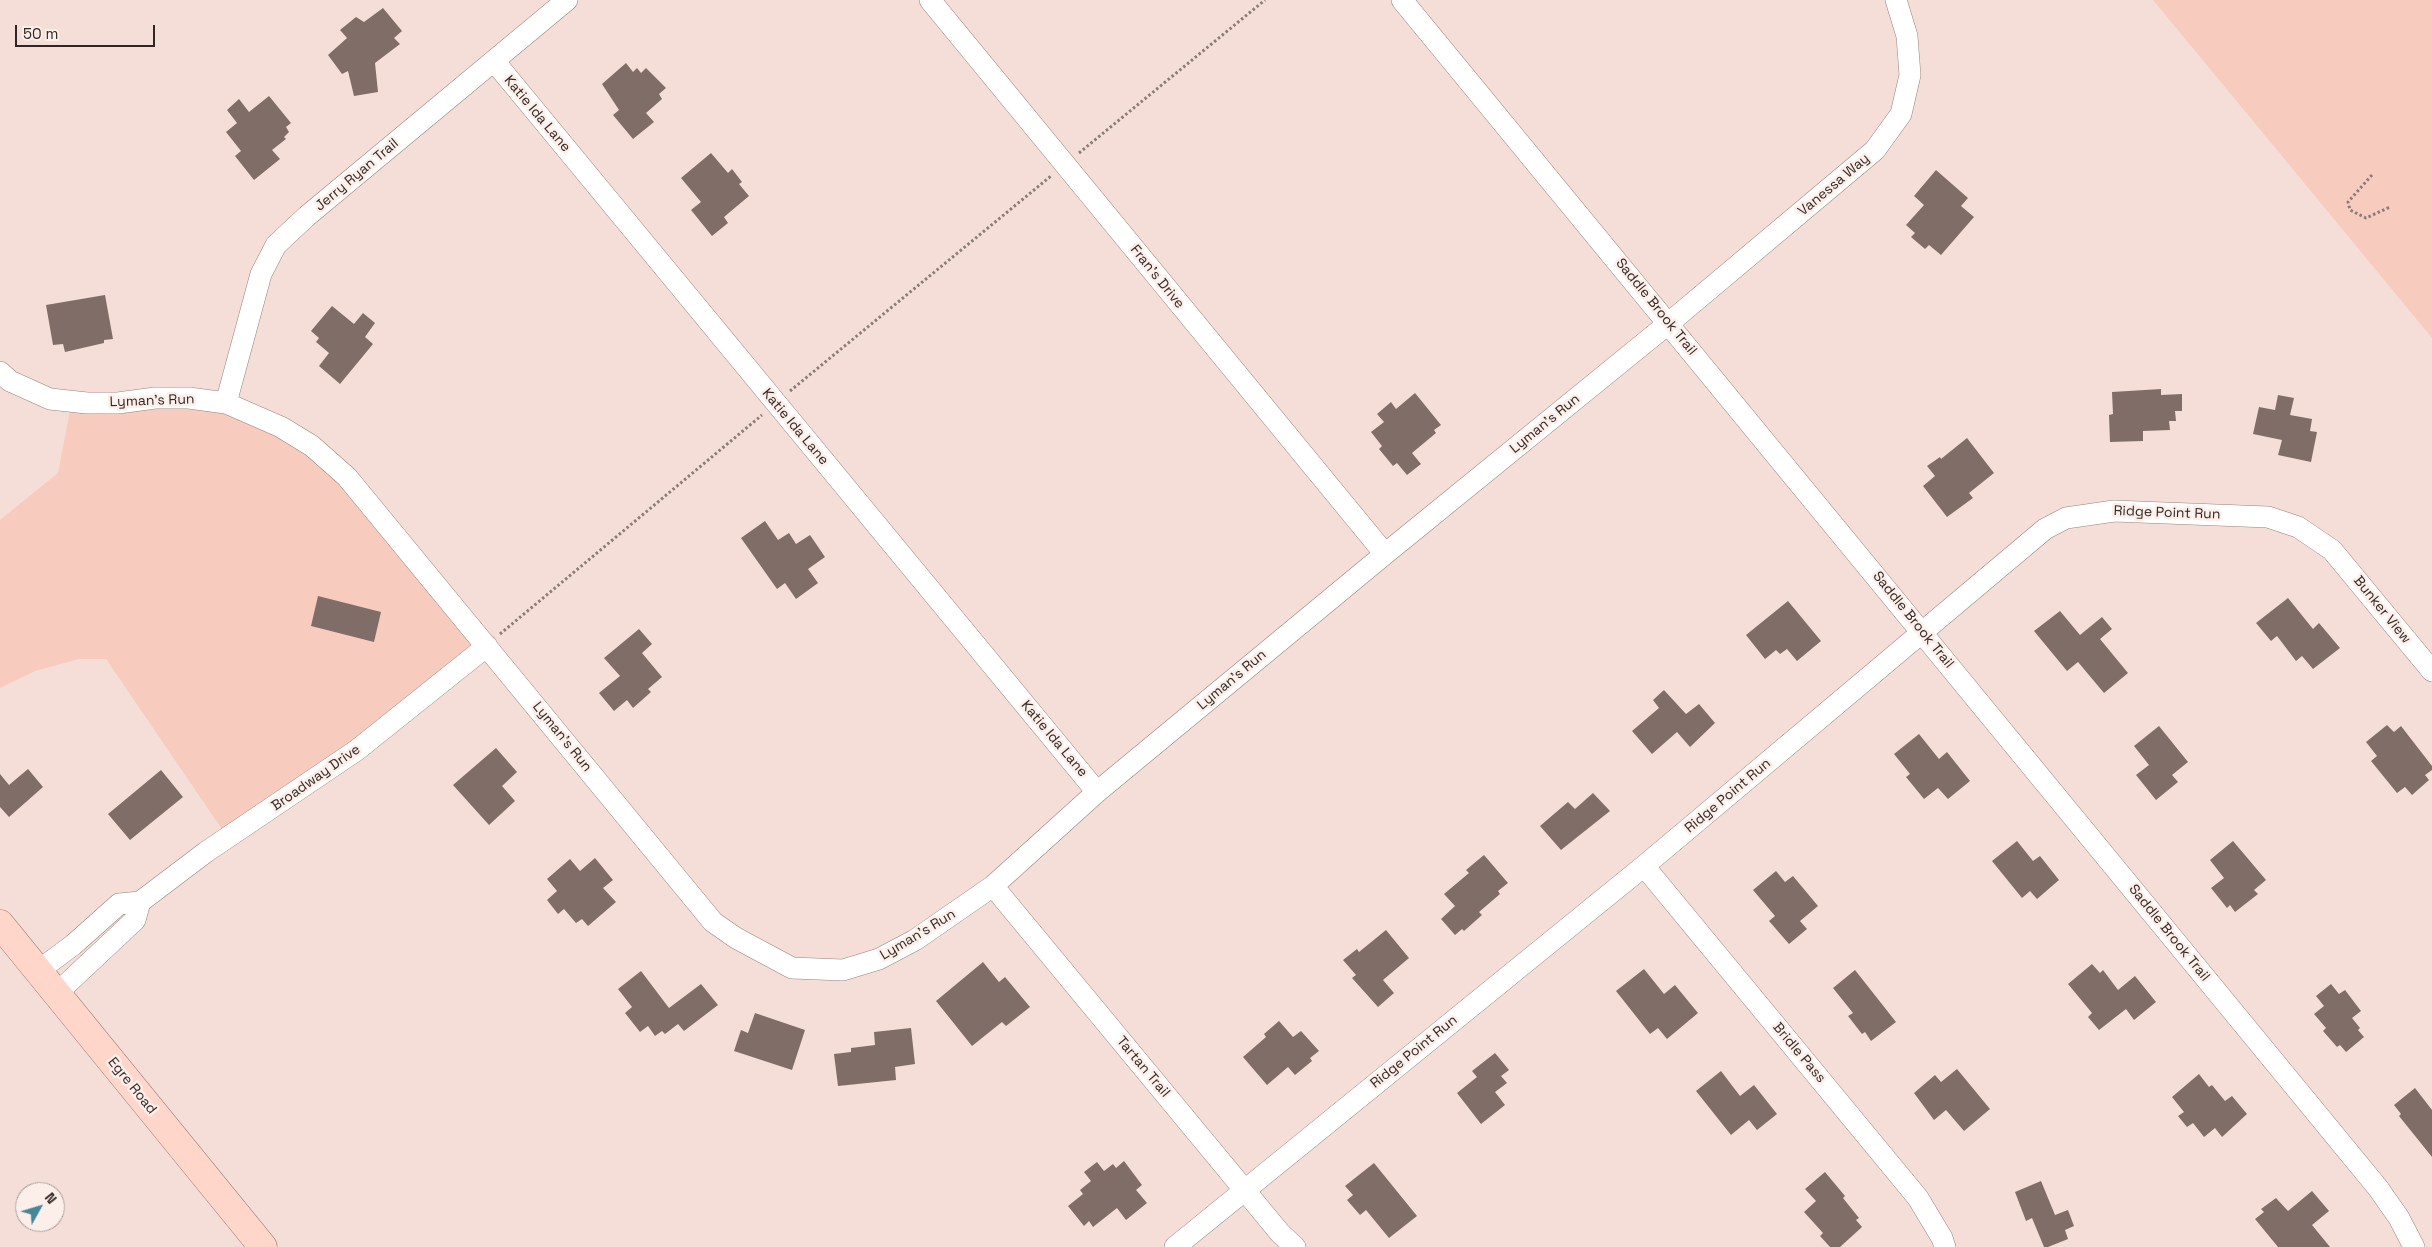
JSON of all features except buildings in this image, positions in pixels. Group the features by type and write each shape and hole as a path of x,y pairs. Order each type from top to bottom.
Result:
{"street":[{"name":"Jerry Ryan Trail","path":"226,403 260,274 276,245 307,216 567,0"},
{"name":"Fran's Drive","path":"930,0 1385,554"},
{"name":"Saddle Brook Trail","path":"1402,0 2378,1188 2399,1218 2414,1247"},
{"name":"Vanessa Way","path":"1669,323 1875,150 1901,114 1910,75 1908,36 1896,0"},
{"name":"Katie Ida Lane","path":"494,61 1097,792"},
{"name":"Lyman's Run","path":"0,372 10,381 50,399 95,403 190,398 226,403 281,427 312,446 347,477 713,922 736,938 792,968 843,970 879,959 915,940 993,886 1097,792 1669,323"},
{"name":"Ridge Point Run","path":"1175,1247 1644,866 2045,529 2066,518 2114,511 2268,517 2298,527 2332,550"},
{"name":"Bunker View","path":"2332,550 2432,671"},
{"name":"Broadway Drive","path":"38,971 73,945 119,904 140,902 206,852 368,742 486,646"},
{"name":"Bridle Pass","path":"1644,866 1918,1198 1942,1238 1945,1247"},
{"name":"Tartan Trail","path":"993,886 1280,1233 1295,1247"},
{"name":"Broadway Drive","path":"56,994 135,920 140,902"},
{"name":"Egre Road","path":"0,924 263,1247"}],"path":[{"path":"486,646 776,403 1265,0"},
{"path":"2372,175 2348,202 2350,210 2366,218 2390,207"}],"shaded area":[{"path":"2153,0 2432,0 2432,338 2258,127"},
{"path":"189,398 312,446 487,646 228,838 106,659 79,659 35,671 0,688 0,520 58,473 72,401"}]}
